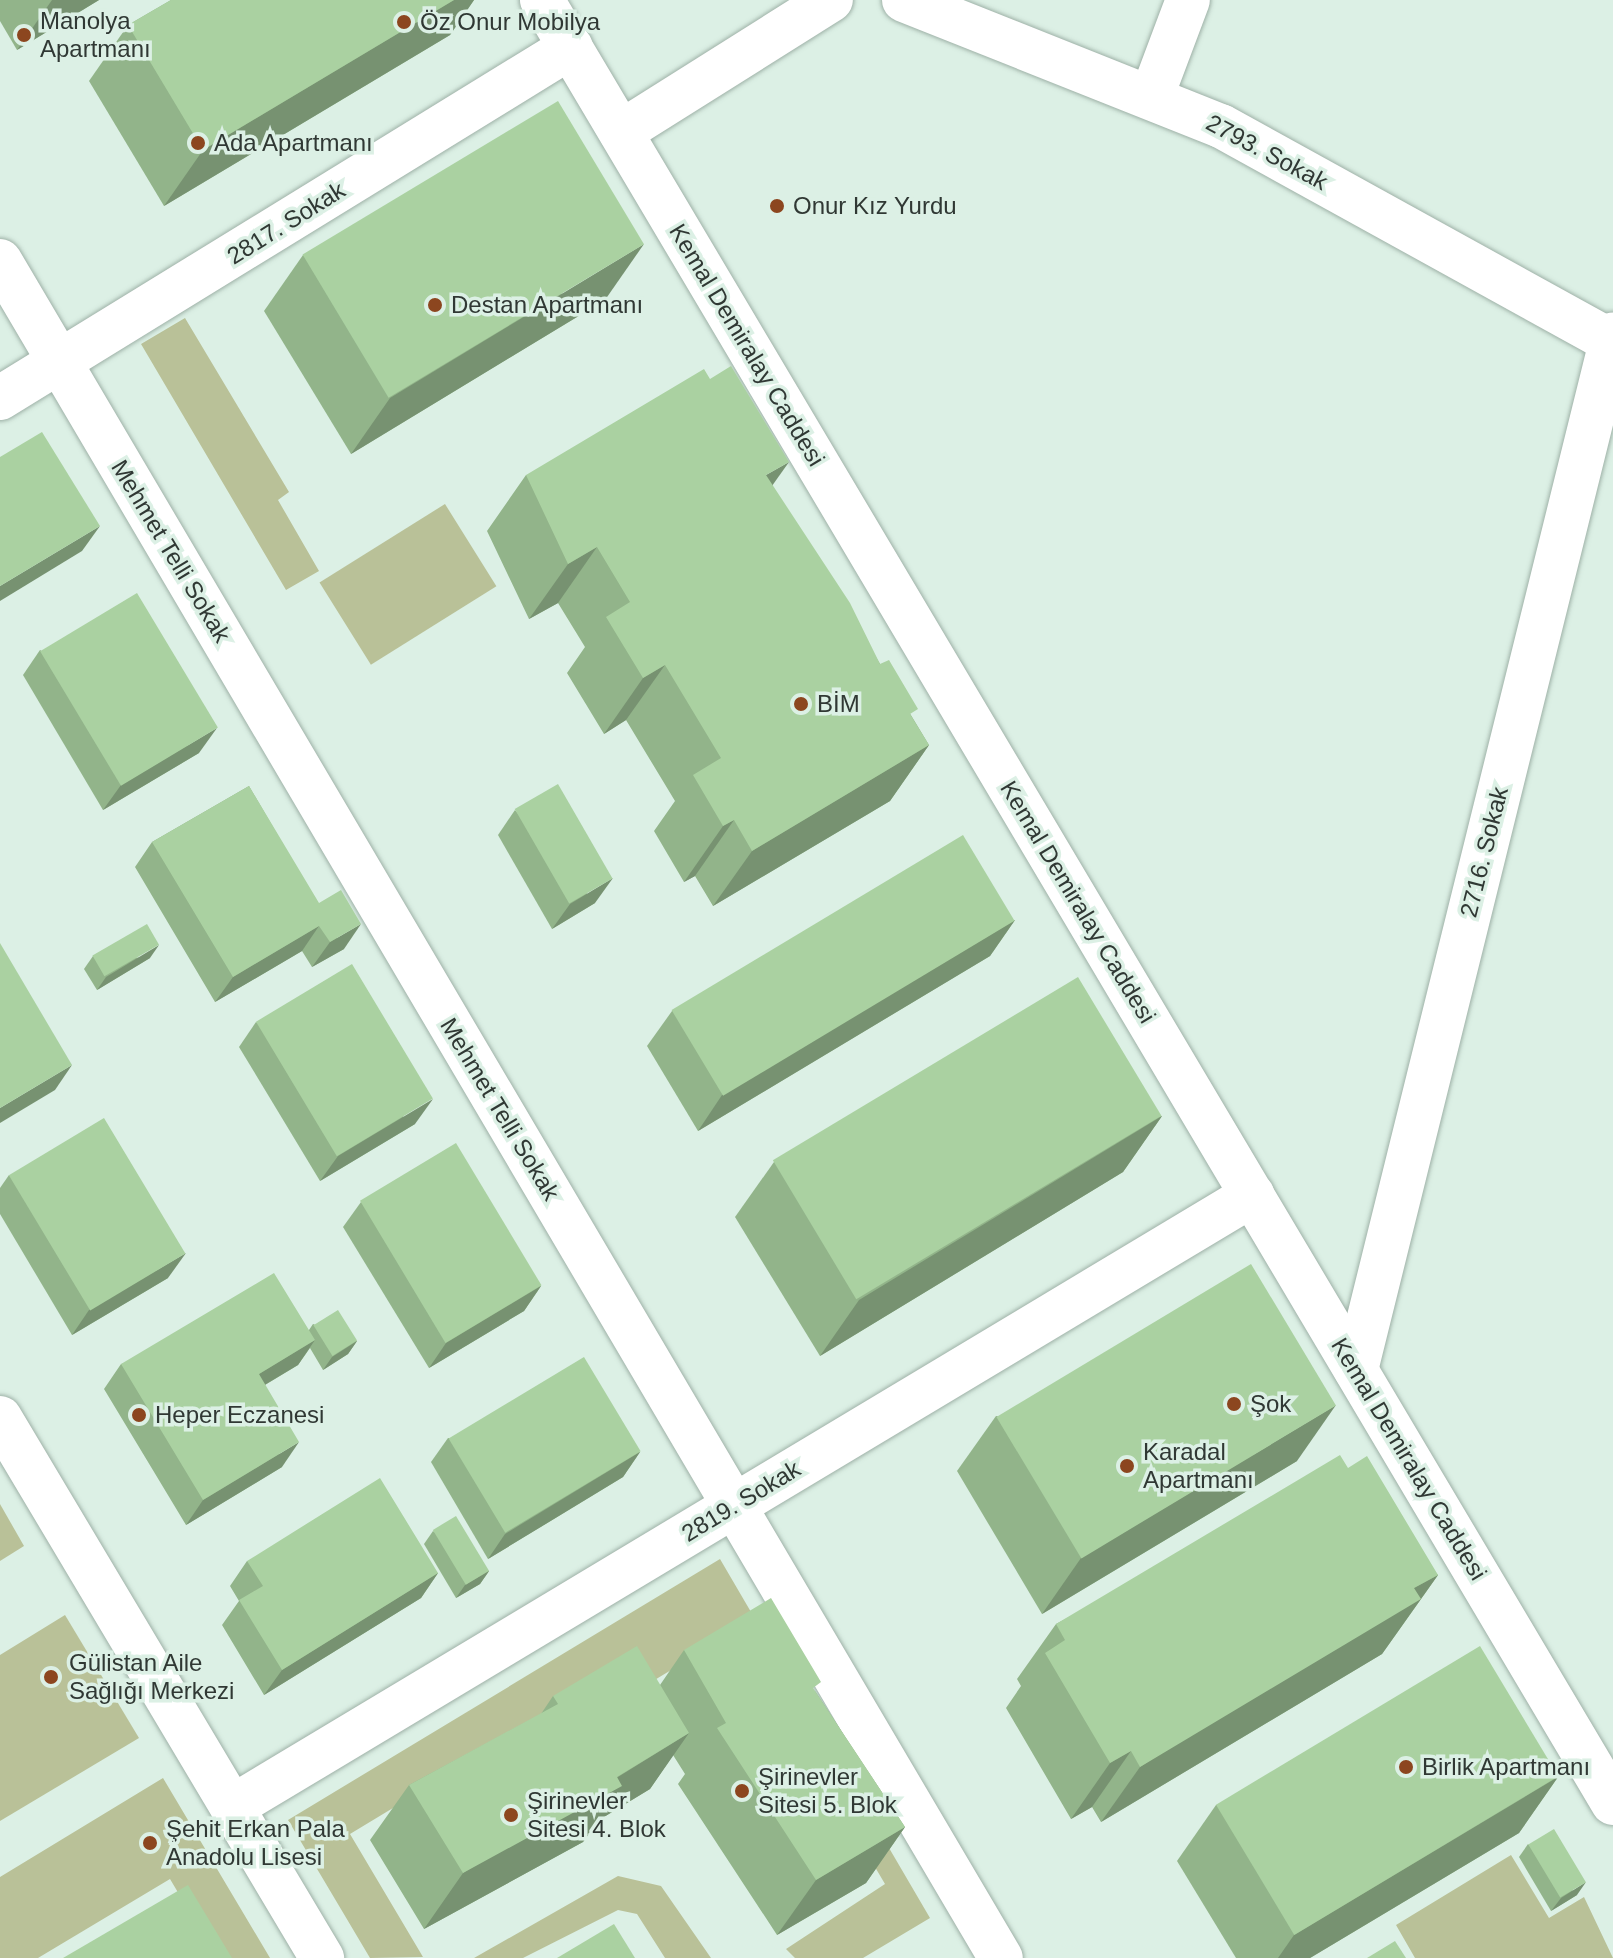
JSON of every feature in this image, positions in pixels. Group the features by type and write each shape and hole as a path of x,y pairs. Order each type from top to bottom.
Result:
{"street":[{"name":"Kemal Demiralay Caddesi","path":"542,0 1613,1803"},
{"path":"621,132 831,0"},
{"name":"2793. Sokak","path":"904,0 1153,93 1612,339"},
{"path":"1153,93 1188,0"},
{"name":"2817. Sokak","path":"0,398 571,47"},
{"name":"Mehmet Telli Sokak","path":"0,261 1001,1958"},
{"name":"2716. Sokak","path":"1356,1370 1612,339"},
{"name":"2819. Sokak","path":"232,1807 1252,1195"},
{"path":"0,1418 11,1462 232,1807 322,1958"}],"green space":[{"path":"185,318 289,492 278,500 319,571 286,590 141,344"},
{"path":"445,504 496,586 371,665 319,582"},
{"path":"0,1504 24,1546 0,1561"},
{"path":"720,1559 930,1918 863,1958 795,1958 786,1949 885,1884 736,1631 623,1699 608,1678 350,1834 423,1957 370,1958 288,1820"},
{"path":"65,1615 139,1738 0,1821 0,1655"},
{"name":"Şehit Erkan Pala Anadolu Lisesi","path":"163,1778 270,1958 217,1958 170,1879 38,1958 0,1958 0,1877"},
{"path":"1511,1855 1549,1918 1584,1897 1613,1958 1415,1958 1396,1925"},
{"path":"618,1876 661,1886 711,1958 665,1958 637,1914 618,1910 523,1958 474,1958"}],"building":[{"path":"171,0 454,0 203,150 128,25"},
{"name":"Destan Apartmanı","path":"558,101 644,244 389,398 303,254"},
{"path":"731,366 789,462 766,475 850,603 880,664 889,660 918,709 910,714 929,745 752,851 734,820 723,826 693,775 721,758 665,665 643,678 606,617 630,602 597,547 568,564 526,475 704,369 710,379"},
{"path":"42,432 100,526 0,586 0,457"},
{"path":"137,593 218,728 121,786 40,651"},
{"path":"558,784 612,878 569,903 515,809"},
{"path":"249,786 319,903 341,890 361,924 330,942 319,926 233,977 152,842"},
{"path":"963,835 1015,921 723,1096 672,1010"},
{"path":"147,924 159,945 104,976 92,956"},
{"path":"0,943 72,1065 0,1108"},
{"path":"352,964 433,1099 337,1156 256,1022"},
{"path":"1078,977 1161,1116 856,1299 773,1160"},
{"path":"104,1118 185,1253 90,1311 9,1175"},
{"path":"456,1143 541,1285 445,1343 360,1201"},
{"name":"Karadal Apartmanı","path":"1251,1264 1336,1405 1081,1558 996,1417"},
{"path":"274,1273 315,1340 259,1374 299,1442 203,1500 121,1364"},
{"path":"338,1310 357,1341 332,1356 313,1325"},
{"path":"584,1357 641,1451 505,1533 449,1438"},
{"path":"1340,1455 1348,1468 1367,1456 1438,1575 1414,1588 1421,1599 1140,1767 1131,1751 1110,1763 1045,1653 1065,1640 1056,1624"},
{"path":"380,1478 438,1573 282,1670 239,1600 263,1586 247,1561"},
{"path":"456,1516 489,1571 466,1585 433,1530"},
{"path":"771,1598 821,1682 813,1688 905,1827 816,1880 717,1728 726,1723 684,1650"},
{"path":"637,1646 689,1733 617,1777 622,1786 463,1873 409,1785 558,1704 553,1696"},
{"name":"Birlik Apartmanı","path":"1480,1646 1558,1776 1294,1935 1216,1805"},
{"path":"1554,1829 1586,1882 1560,1898 1528,1844"},
{"path":"188,1885 232,1958 63,1958"},
{"path":"614,1924 635,1958 557,1958"},
{"path":"1395,1941 1406,1958 1367,1958"}],"place":[{"name":"Öz Onur Mobilya","path":"404,22"},
{"name":"Manolya Apartmanı","path":"24,35"},
{"name":"Ada Apartmanı","path":"198,143"},
{"name":"Onur Kız Yurdu","path":"777,206"},
{"name":"Destan Apartmanı","path":"435,305"},
{"name":"BİM","path":"801,704"},
{"name":"Şok","path":"1234,1404"},
{"name":"Heper Eczanesi","path":"139,1415"},
{"name":"Karadal Apartmanı","path":"1127,1466"},
{"name":"Gülistan Aile Sağlığı Merkezi","path":"51,1677"},
{"name":"Birlik Apartmanı","path":"1406,1767"},
{"name":"Şirinevler Sitesi 5. Blok","path":"742,1791"},
{"name":"Şirinevler Sitesi 4. Blok","path":"511,1815"},
{"name":"Şehit Erkan Pala Anadolu Lisesi","path":"150,1843"}]}
